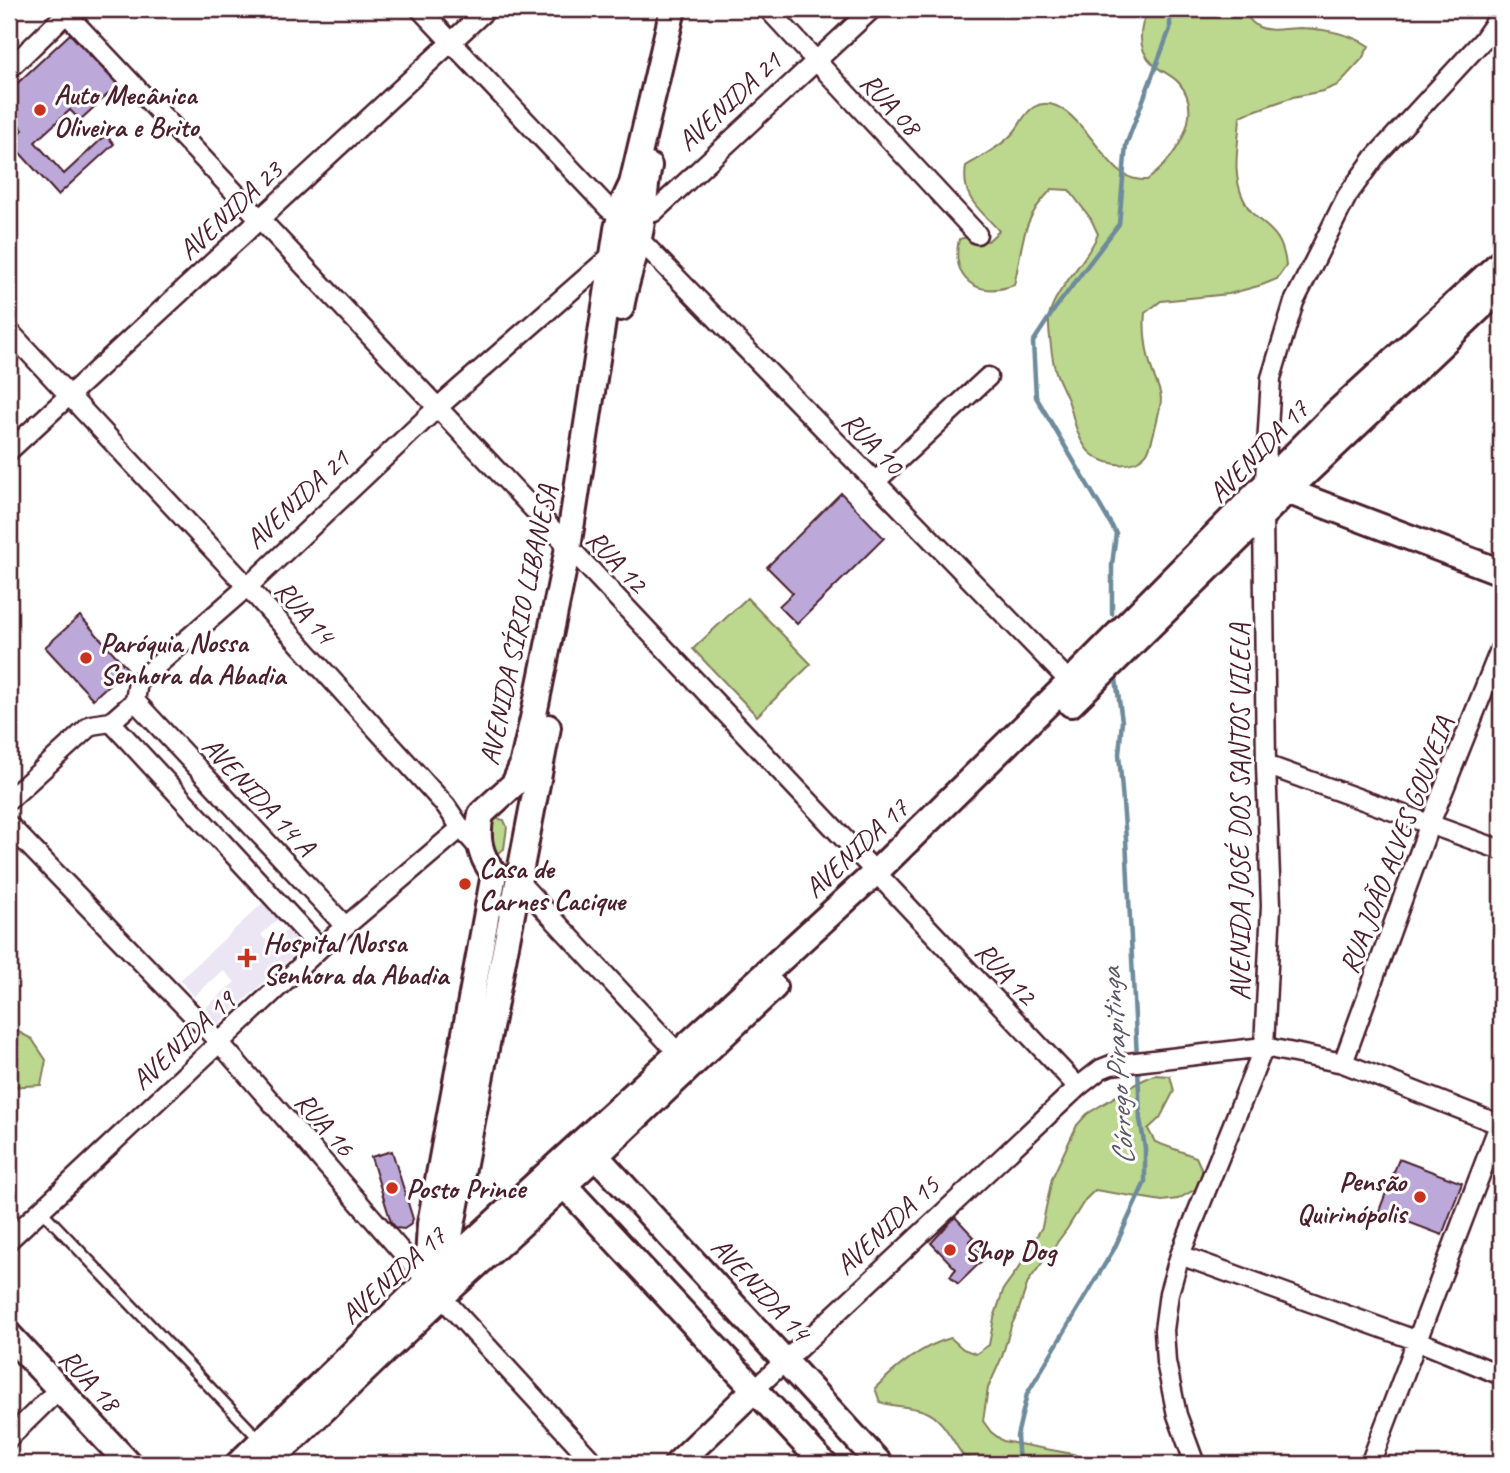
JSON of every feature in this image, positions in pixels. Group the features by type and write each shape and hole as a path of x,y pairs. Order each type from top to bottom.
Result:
{"main road":[{"name":"AVENIDA SÍRIO LIBANESA","path":"437,1282 506,877 531,811 628,250 633,211 632,184 673,9"},
{"name":"AVENIDA SÍRIO LIBANESA","path":"633,211 645,187 687,9"},
{"name":"AVENIDA 17","path":"437,1282 564,1185 792,970 881,878 1277,489 1337,412 1501,269"},
{"name":"AVENIDA 17","path":"1076,686 1263,514 1277,489"},
{"path":"1277,489 1501,572"},
{"name":"AVENIDA SÍRIO LIBANESA","path":"471,821 514,783 522,766 574,554"},
{"path":"502,795 513,793 524,797 531,811"},
{"path":"471,821 478,829 478,847 485,863 506,877"},
{"name":"AVENIDA 17","path":"238,1464 268,1454 437,1282 678,1053 881,878"},
{"name":"AVENIDA 14","path":"596,1156 786,1360 878,1464"},
{"path":"564,1185 824,1464"},
{"name":"RUA 18","path":"9,1335 129,1464"},
{"name":"AVENIDA 15","path":"677,1464 754,1390"}],"street":[{"path":"420,9 610,209 633,211"},
{"name":"AVENIDA 23","path":"9,451 487,9"},
{"name":"RUA 08","path":"768,9 976,234"},
{"name":"AVENIDA 21","path":"633,211 654,212 872,9"},
{"path":"9,69 66,10"},
{"name":"RUA 12","path":"66,10 574,554 1078,1087"},
{"path":"1277,489 1271,378 1294,302 1347,196 1375,157 1483,40 1501,14"},
{"name":"AVENIDA 21","path":"9,800 91,725 111,722 135,701 138,682 266,569 437,408 628,250"},
{"name":"RUA 10","path":"628,250 875,482 1076,686"},
{"name":"RUA 14","path":"9,331 246,585 446,806 471,821"},
{"path":"875,482 988,377"},
{"name":"AVENIDA JOSÉ DOS SANTOS VILELA","path":"1195,1464 1177,1415 1166,1362 1164,1330 1180,1255 1264,1047 1271,906 1266,765 1263,514"},
{"name":"RUA JOÃO ALVES GOUVEIA","path":"1343,1063 1429,826 1501,647"},
{"name":"AVENIDA 14 A","path":"135,701 345,926"},
{"name":"AVENIDA 14 A","path":"111,722 320,948"},
{"path":"1266,765 1501,850"},
{"path":"217,837 240,815"},
{"name":"AVENIDA 19","path":"9,1240 320,948 471,821"},
{"name":"RUA 16","path":"9,825 219,1042 437,1282 594,1464"},
{"path":"506,877 678,1053"},
{"name":"AVENIDA 15","path":"754,1390 1078,1087 1101,1069 1122,1063 1264,1047 1343,1063 1501,1123"},
{"path":"1370,1464 1501,1123"},
{"path":"1180,1255 1418,1341 1501,1375"},
{"path":"9,1437 58,1390"}],"lane":[{"path":"40,1209 268,1454"}],"shaded area":[{"name":"Hospital Nossa Senhora da Abadia","path":"264,902 279,918 261,935 270,944 288,929 304,946 218,1024 204,1009 235,982 223,970 194,996 180,980"}],"green space":[{"path":"1149,9 1244,9 1251,21 1262,28 1328,31 1369,46 1362,59 1338,85 1293,97 1240,116 1237,157 1239,188 1248,208 1279,241 1286,266 1277,279 1262,285 1229,294 1161,301 1145,313 1146,345 1161,403 1147,453 1133,463 1116,464 1091,454 1080,438 1055,369 1050,335 1049,316 1052,306 1098,234 1091,219 1069,190 1052,189 1028,223 1014,285 1001,289 978,287 969,282 963,275 957,253 959,239 973,236 988,241 999,231 969,195 965,178 966,166 1004,142 1034,107 1047,104 1059,107 1082,127 1113,165 1131,178 1147,180 1167,161 1183,136 1189,109 1186,95 1179,83 1153,64 1144,51 1141,30"},
{"path":"747,598 811,664 757,716 693,649"},
{"path":"490,820 504,820 507,827 504,849 496,854 483,842"},
{"path":"9,1027 32,1039 46,1060 41,1085 9,1087"},
{"path":"1154,1075 1170,1076 1174,1091 1160,1118 1148,1129 1155,1142 1196,1157 1202,1170 1203,1185 1178,1199 1162,1201 1095,1190 1085,1200 1028,1282 1002,1357 988,1388 983,1421 991,1432 1003,1441 1073,1454 1097,1464 998,1464 995,1461 964,1457 947,1431 931,1414 919,1409 880,1402 875,1388 910,1358 940,1342 951,1338 963,1349 976,1354 989,1345 1004,1288 1042,1227 1052,1178 1077,1125 1087,1114"}],"building":[{"name":"Auto Mecânica Oliveira e Brito","path":"70,34 118,85 80,120 70,110 35,142 64,174 106,135 114,144 58,195 10,142 23,130 9,114 9,91"},
{"path":"841,493 884,538 797,624 779,606 793,593 767,567"},
{"name":"Paróquia Nossa Senhora da Abadia","path":"80,616 127,668 93,699 45,647"},
{"name":"Posto Prince","path":"392,1151 413,1219 404,1229 396,1228 391,1222 371,1157"},
{"name":"Pensão Quirinópolis","path":"1399,1159 1462,1183 1442,1235 1379,1211"},
{"path":"955,1217 974,1237 969,1242 985,1258 958,1284 950,1276 956,1269 931,1243"}],"waterway":[{"name":"Córrego Pirapitinga","path":"1112,614 1112,565 1116,533 1036,397 1033,342 1119,224 1126,145 1170,29 1170,9"},
{"name":"Córrego Pirapitinga","path":"1116,679 1122,721 1119,754 1137,1058"},
{"name":"Córrego Pirapitinga","path":"1019,1464 1017,1436 1027,1394 1114,1249 1145,1182 1138,1067"}],"place":[{"name":"Auto Mecânica Oliveira e Brito","path":"40,110"},
{"name":"Paróquia Nossa Senhora da Abadia","path":"86,658"},
{"name":"Casa de Carnes Cacique","path":"465,884"},
{"name":"Hospital Nossa Senhora da Abadia","path":"247,958"},
{"name":"Posto Prince","path":"392,1188"},
{"name":"Pensão Quirinópolis","path":"1420,1197"},
{"name":"Shop Dog","path":"950,1250"}]}
